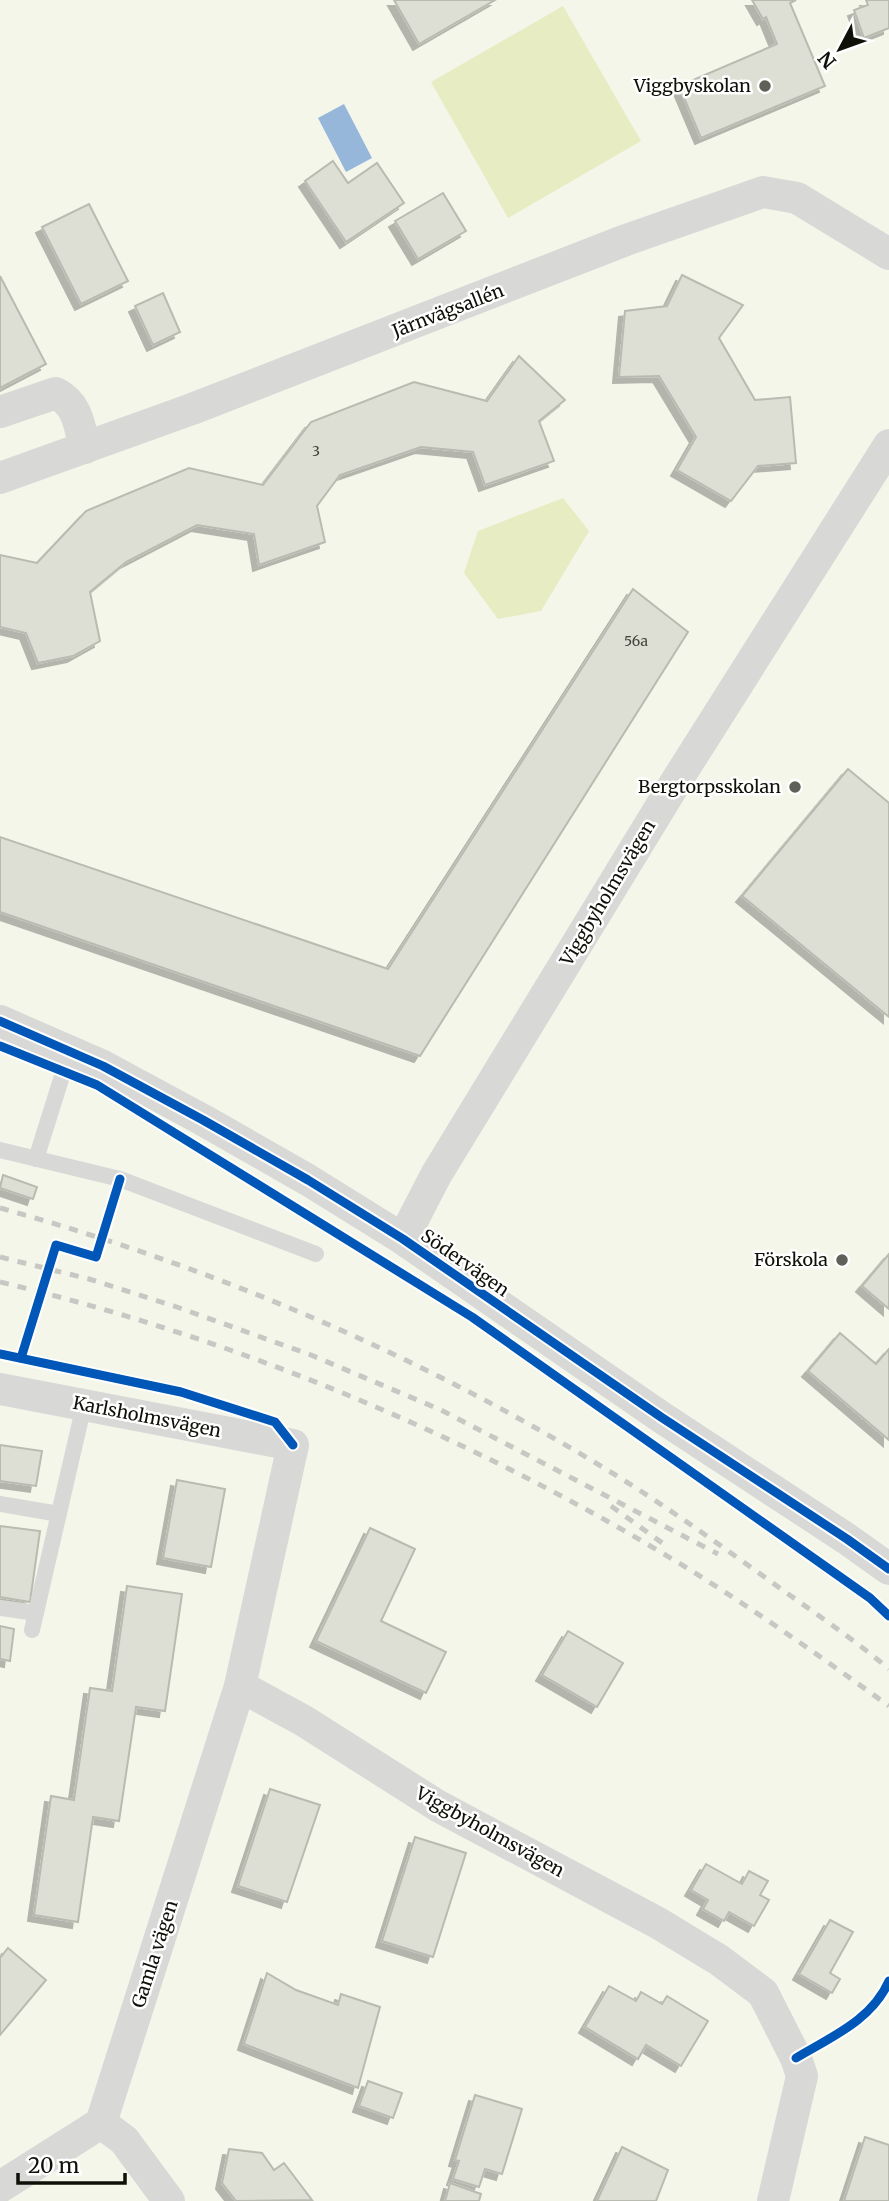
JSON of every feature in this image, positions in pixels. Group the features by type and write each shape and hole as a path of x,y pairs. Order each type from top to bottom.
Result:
{"street":[{"name":"Järnvägsallén","path":"0,478 192,409 626,240 763,192 797,198 889,254"},
{"path":"0,412 56,393 68,400 78,418 85,447"},
{"name":"Viggbyholmsvägen","path":"402,1239 436,1175 677,780 889,445"},
{"name":"Södervägen","path":"0,1021 103,1066 308,1180 402,1239 660,1417 889,1569"},
{"name":"Karlsholmsvägen","path":"0,1389 293,1445 240,1686"},
{"name":"Viggbyholmsvägen","path":"240,1686 304,1721 438,1806 658,1923 719,1959 764,1993 802,2076 774,2201"},
{"name":"Gamla vägen","path":"101,2123 240,1686"},
{"path":"0,2187 101,2123 124,2140 169,2201"}],"lane":[{"path":"36,1159 72,1053"},
{"path":"0,1150 120,1179 316,1254"},
{"path":"32,1630 84,1405"},
{"path":"0,1504 59,1514"},
{"path":"0,1608 36,1612"}],"green space":[{"path":"563,6 641,141 508,218 431,82"},
{"path":"563,498 589,531 541,611 498,619 464,573 478,531"}],"water":[{"path":"344,104 372,158 346,172 318,118"}],"building":[{"path":"394,0 495,0 419,44"},
{"path":"752,0 796,0 790,3 825,86 701,138 679,86 777,44 766,17 763,19"},
{"path":"866,0 889,0 889,28 864,38 854,10 868,5"},
{"path":"333,161 348,183 377,163 404,203 346,242 305,181"},
{"path":"443,193 466,231 418,259 395,221"},
{"path":"89,204 128,281 81,304 42,227"},
{"path":"682,275 743,305 719,338 755,400 790,397 796,463 758,466 731,501 677,470 696,437 659,376 619,377 625,311 667,306"},
{"path":"0,276 46,364 0,388"},
{"path":"163,293 180,332 153,345 135,306"},
{"path":"519,356 565,400 539,421 554,461 485,485 473,452 421,447 340,475 317,506 325,542 259,565 254,534 197,525 126,562 90,592 100,641 73,656 38,663 26,633 0,627 0,555 37,563 86,511 189,468 263,485 311,422 414,382 487,401"},
{"path":"633,589 688,632 420,1056 0,912 0,837 388,969"},
{"path":"848,769 889,803 889,1017 742,896"},
{"path":"3,1175 37,1187 33,1199 0,1188"},
{"path":"889,1254 889,1309 862,1286"},
{"path":"840,1333 876,1364 889,1349 889,1440 808,1371"},
{"path":"0,1445 42,1451 36,1486 0,1481"},
{"path":"177,1480 225,1489 211,1567 163,1558"},
{"path":"0,1526 40,1531 30,1602 0,1597"},
{"path":"370,1528 415,1549 381,1621 446,1652 426,1693 316,1641"},
{"path":"127,1586 182,1594 165,1711 136,1707 119,1821 93,1817 78,1922 34,1915 51,1796 74,1800 90,1688 112,1691"},
{"path":"0,1626 14,1629 10,1661 0,1659"},
{"path":"568,1631 623,1663 597,1707 542,1675"},
{"path":"270,1789 320,1805 287,1902 238,1886"},
{"path":"415,1837 466,1853 433,1957 382,1941"},
{"path":"706,1864 742,1884 749,1871 768,1881 760,1895 769,1900 754,1926 729,1912 724,1921 703,1909 708,1900 691,1890"},
{"path":"830,1920 853,1932 830,1973 840,1979 832,1993 799,1974"},
{"path":"8,1948 46,1980 0,2035 0,1958"},
{"path":"267,1973 296,1990 338,2005 341,1994 380,2007 358,2088 244,2044"},
{"path":"609,1986 636,2001 641,1992 662,2004 667,1996 708,2021 681,2066 646,2045 638,2059 585,2027"},
{"path":"368,2081 402,2093 393,2118 359,2106"},
{"path":"475,2095 522,2109 502,2174 485,2169 479,2187 453,2179 459,2161 455,2160"},
{"path":"865,2137 889,2145 889,2201 844,2201"},
{"path":"622,2147 668,2170 656,2201 597,2201"},
{"path":"229,2149 262,2153 274,2170 284,2163 312,2200 236,2201 222,2183"},
{"path":"450,2183 481,2194 479,2201 445,2201"}],"railway":[{"path":"0,1208 80,1231 236,1287 314,1318 464,1389 649,1496 828,1622 889,1669"},
{"path":"0,1257 89,1279 311,1355 441,1410 718,1554"},
{"path":"0,1282 168,1329 333,1389 414,1423 571,1501 647,1544 770,1622 889,1706"},
{"path":"611,1506 665,1545"}],"cycle path":[{"path":"0,1021 103,1066 308,1180 403,1239 661,1417 889,1569"},
{"path":"0,1046 97,1085 472,1317 870,1598 889,1616"},
{"path":"21,1358 56,1245 96,1257 120,1179"},
{"path":"0,1354 181,1392 275,1422 293,1445"},
{"path":"796,2058 861,2017 882,1995 889,1981"}],"place":[{"name":"Viggbyskolan","path":"765,86"},
{"name":"Bergtorpsskolan","path":"795,787"},
{"name":"Förskola","path":"842,1260"}]}
